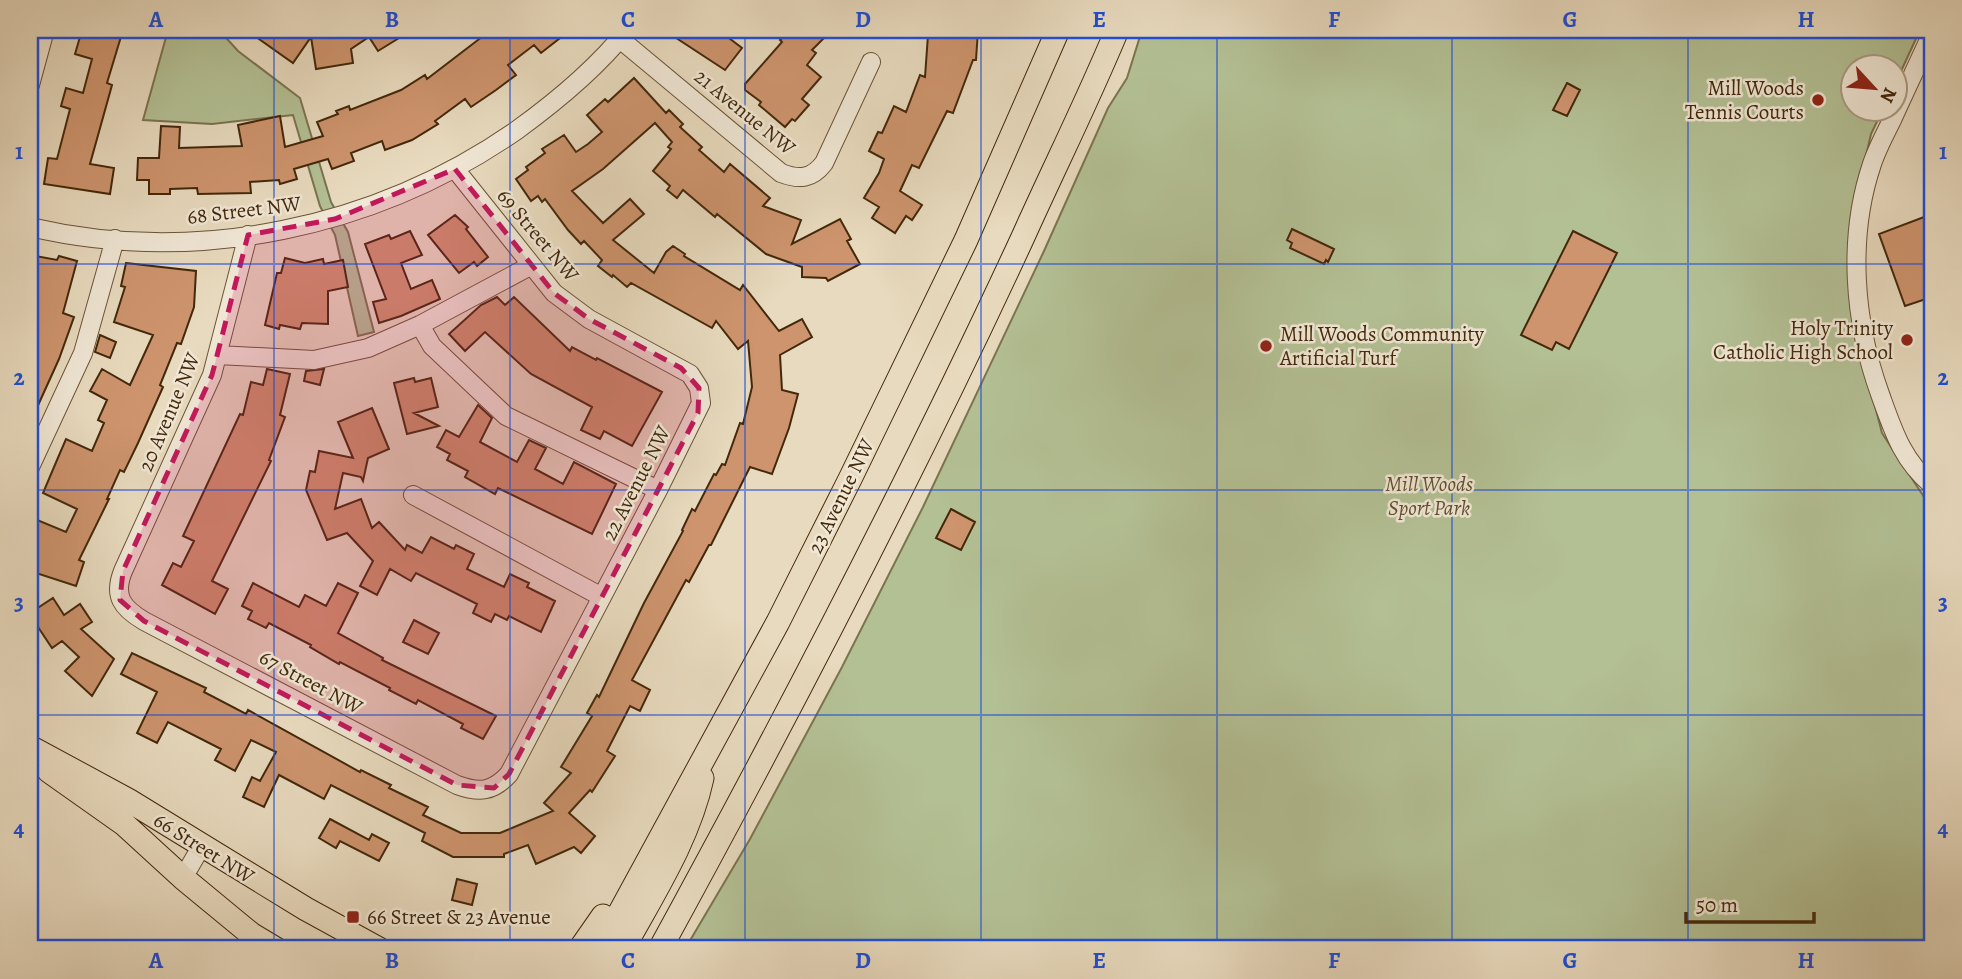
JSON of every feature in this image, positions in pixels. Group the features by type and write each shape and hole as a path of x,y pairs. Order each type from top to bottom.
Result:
{"main road":[{"name":"23 Avenue NW","path":"600,949 778,622 898,382 966,240 1058,30"},
{"path":"660,949 774,742 849,595 994,299 1116,30"},
{"name":"66 Street NW","path":"30,747 128,800 201,847 379,949"},
{"path":"623,949 673,856 696,805 708,751"},
{"name":"66 Street NW","path":"30,756 124,824 251,934 276,949"},
{"path":"580,949 605,913 646,866"}],"street":[{"path":"30,85 45,30"},
{"path":"1932,33 1872,162 1863,196 1856,253 1859,313 1873,376 1898,444 1920,474 1932,485"},
{"name":"21 Avenue NW","path":"455,169 495,145 558,99 623,34 781,173 793,178 806,178 824,163 871,62"},
{"name":"68 Street NW","path":"30,227 148,242 206,241 248,236 335,219 455,169"},
{"name":"69 Street NW","path":"455,169 554,293 577,311 681,368 690,374 699,388"},
{"name":"20 Avenue NW","path":"120,600 119,582 204,394 218,355 248,236"},
{"path":"30,467 83,354 115,239"},
{"path":"218,355 314,360 369,348 420,325 530,266"},
{"path":"420,325 432,346 506,416 658,490"},
{"name":"22 Avenue NW","path":"487,790 501,783 509,774 698,413 701,403 699,388"},
{"path":"412,495 602,597"},
{"name":"67 Street NW","path":"120,600 130,612 144,621 457,785 487,790"},
{"path":"183,877 201,847"}],"highlighted area":[{"path":"455,169 554,293 589,319 681,368 699,388 698,413 509,774 494,788 457,785 144,621 120,600 123,571 212,375 248,235 335,219"}],"green space":[{"path":"168,30 219,30 238,51 300,98 331,202 348,232 374,332 358,336 335,235 320,206 293,115 212,124 143,120"},
{"name":"Mill Woods Sport Park","path":"1142,30 1920,30 1910,52 1840,52 1840,122 1877,122 1871,134 1850,226 1852,317 1882,433 1928,503 1932,505 1932,949 685,949 750,839 842,667 923,507 1108,108 1127,78"}],"building":[{"path":"82,30 123,30 107,83 112,85 90,164 114,168 110,194 44,184 48,158 57,159 70,109 61,106 66,88 83,93 92,59 75,54"},
{"path":"265,30 412,30 378,51 369,37 351,49 353,63 316,69 311,37 293,63 259,39"},
{"path":"491,30 497,30 502,36 510,30 553,30 560,38 541,53 534,45 508,65 516,75 471,107 465,99 435,121 438,124 412,140 385,150 382,141 351,153 354,161 332,169 328,159 294,169 297,179 280,184 279,180 250,182 251,193 198,194 197,188 170,189 170,194 149,194 149,180 137,180 138,158 159,158 161,126 180,127 179,148 242,146 238,125 280,116 285,147 323,136 317,122 338,114 336,111 349,106 350,110 401,90 425,75 427,79"},
{"path":"664,30 712,30 723,37 725,35 742,48 725,70"},
{"path":"789,30 832,30 812,50 816,53 807,65 821,77 802,99 809,105 795,121 792,119 785,127 745,90 745,84 782,42 780,40"},
{"path":"950,30 978,30 976,60 973,60 953,113 947,111 919,168 912,165 900,191 922,205 912,220 906,216 895,233 872,218 879,207 864,198 884,159 869,151 878,132 882,133 894,106 906,112 920,75 925,77 928,35 949,36"},
{"path":"634,78 666,113 669,110 683,124 680,127 702,147 699,150 724,172 730,164 770,198 763,206 801,220 792,244 840,219 851,239 847,241 860,264 828,281 826,278 802,277 802,267 766,254 683,190 677,198 667,190 670,186 653,171 671,149 668,147 672,142 655,123 603,169 572,191 603,223 630,199 644,214 613,240 654,273 666,252 673,246 685,254 684,256 740,290 743,285 779,331 802,319 812,337 780,355 782,390 798,394 772,474 750,467 711,545 689,582 686,580 632,680 650,690 640,711 630,706 607,751 615,756 592,792 590,790 569,813 595,836 581,853 574,847 536,864 528,845 504,854 504,857 453,857 422,841 425,833 331,785 324,799 279,775 264,807 243,797 252,777 260,781 276,752 251,740 235,771 215,760 221,749 168,722 157,743 137,733 157,692 121,674 132,653 206,688 204,692 246,714 248,710 360,772 361,770 391,785 389,788 428,807 423,815 461,833 500,833 553,811 544,803 571,773 561,767 592,716 587,713 597,695 599,697 692,509 695,511 714,474 716,475 722,464 725,465 740,423 743,424 752,387 748,341 738,349 716,321 712,328 631,283 627,287 613,275 612,277 598,266 602,260 584,241 581,244 545,199 542,202 538,196 531,201 516,179 528,170 526,167 545,153 542,149 564,135 576,152 588,144 602,132 587,115 605,99 608,102"},
{"path":"1567,83 1580,90 1567,116 1553,110"},
{"name":"Holy Trinity Catholic High School","path":"1932,214 1932,297 1905,306 1879,234"},
{"path":"455,215 468,227 466,229 488,257 477,266 474,262 459,273 428,235"},
{"path":"1292,229 1334,249 1328,262 1326,260 1324,264 1290,248 1292,243 1287,240"},
{"path":"410,231 422,255 401,263 411,289 432,280 440,299 379,323 373,302 386,299 365,244 389,235 391,239"},
{"path":"1573,231 1617,253 1569,349 1556,342 1552,350 1521,335"},
{"path":"30,255 57,260 59,256 77,261 63,313 74,317 59,359 30,423"},
{"path":"285,258 305,263 323,259 324,264 343,260 348,287 328,291 328,324 302,323 300,329 280,325 279,329 265,325 277,273 281,273"},
{"path":"126,263 196,271 194,307 138,443 124,472 120,470 79,560 84,562 76,586 30,571 30,517 66,532 77,509 43,493 66,439 92,451 104,423 98,420 107,400 90,391 102,369 130,385 153,335 114,322 125,287 121,286"},
{"path":"497,297 505,305 514,297 570,351 572,347 596,360 597,358 662,392 632,446 604,431 600,439 581,430 592,407 531,374 485,332 465,351 449,334 481,305"},
{"path":"100,335 116,342 110,358 95,352"},
{"path":"267,369 290,374 280,415 285,417 269,460 271,461 212,581 228,589 215,614 162,585 173,563 181,567 194,541 183,536 240,414 243,415 251,382 263,385"},
{"path":"324,369 320,385 304,381 306,371"},
{"path":"414,378 415,382 431,378 438,407 414,413 439,426 407,434 394,383"},
{"path":"478,405 492,418 480,442 517,462 529,440 546,448 535,469 563,484 574,462 616,484 592,534 498,488 495,494 465,477 468,471 447,460 450,454 437,447 446,430 459,437"},
{"path":"372,408 389,449 368,458 363,481 361,477 343,473 335,509 361,499 372,528 379,522 405,550 407,545 422,553 431,537 454,549 456,545 474,554 467,569 504,587 510,574 529,583 527,587 555,601 541,632 509,616 507,620 495,614 491,622 473,613 477,604 416,573 411,581 390,569 377,595 360,586 373,561 347,533 327,540 306,490 310,471 315,472 319,451 353,458 338,422"},
{"path":"951,509 975,522 961,550 936,538"},
{"path":"253,583 299,607 305,595 326,606 338,583 358,593 338,633 383,658 382,660 496,716 483,739 461,728 463,724 418,700 416,704 340,662 339,664 310,647 311,645 269,623 266,628 248,619 252,611 242,606"},
{"path":"53,598 64,615 80,604 92,622 81,629 114,659 92,696 65,671 79,657 62,641 52,648 30,615"},
{"path":"414,620 439,633 428,654 403,642"},
{"path":"330,819 369,840 372,834 389,843 379,861 340,841 336,848 319,838"},
{"path":"457,879 477,884 472,905 452,900"}],"place":[{"name":"Mill Woods Tennis Courts","path":"1818,100"},
{"name":"Holy Trinity Catholic High School","path":"1907,340"},
{"name":"Mill Woods Community Artificial Turf","path":"1266,346"},
{"name":"66 Street & 23 Avenue","path":"353,917"}]}
